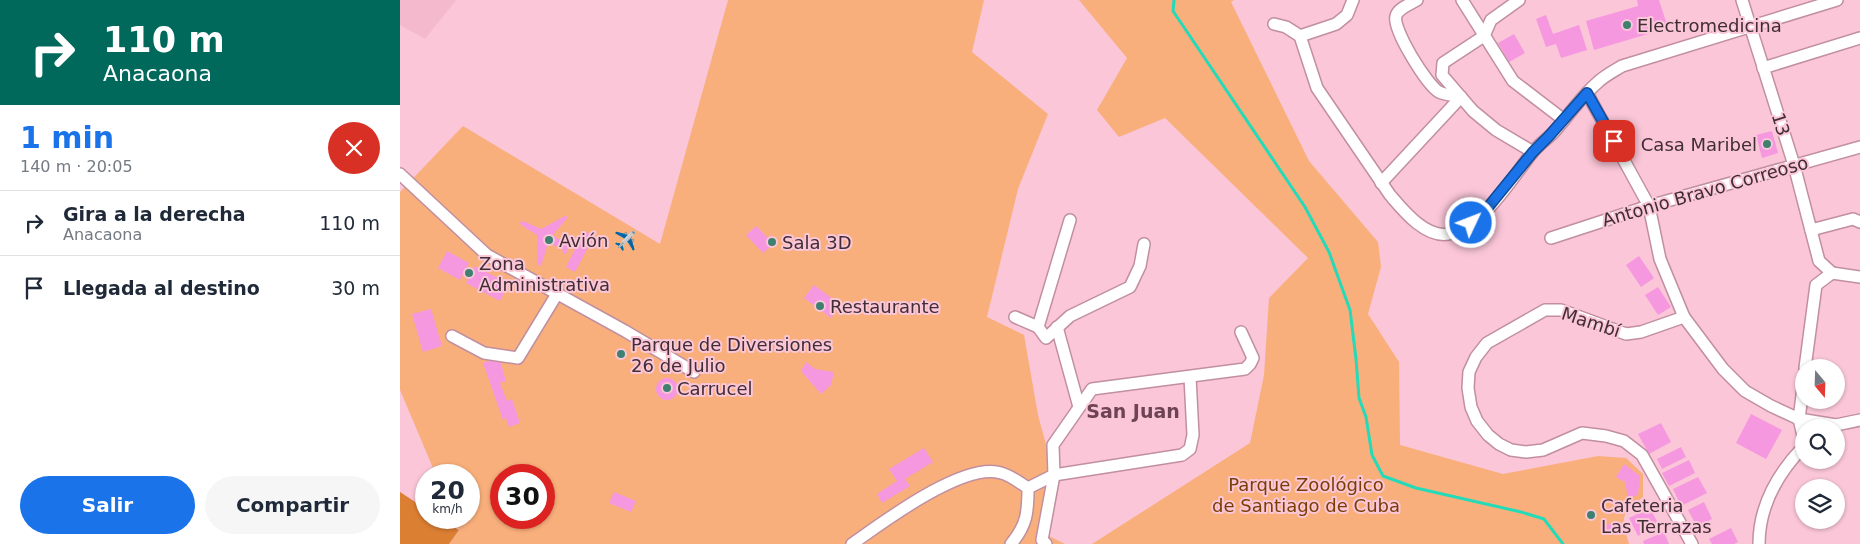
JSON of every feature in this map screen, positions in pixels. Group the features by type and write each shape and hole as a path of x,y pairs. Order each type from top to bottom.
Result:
{"street":[{"path":"1300,36 1336,24 1347,15 1353,0"},
{"path":"1418,0 1398,11 1396,15 1398,28 1419,68 1436,90 1441,93 1461,97"},
{"path":"1462,0 1513,81 1564,120"},
{"path":"1519,0 1491,20 1484,36 1443,63 1442,75 1473,111 1496,130 1533,152"},
{"name":"13","path":"1742,0 1794,165 1819,261 1832,273"},
{"path":"1274,24 1286,27 1300,36 1317,88 1390,196 1414,220 1429,231 1447,234 1463,229 1480,217 1533,152 1587,93 1598,82 1622,66 1837,0"},
{"path":"1763,68 1860,38"},
{"path":"1587,93 1649,206 1660,259 1684,317 1723,370 1746,391 1771,406 1799,419 1800,409"},
{"path":"1381,183 1461,97"},
{"name":"Antonio Bravo Correoso","path":"1551,238 1649,206 1860,147"},
{"path":"400,174 488,255 625,331 694,372"},
{"path":"1811,230 1853,219 1860,222"},
{"path":"1038,327 1070,220"},
{"path":"1015,317 1038,327 1046,338 1070,316 1130,288 1140,266 1144,244"},
{"path":"1806,359 1816,285 1832,273 1860,277"},
{"path":"452,336 484,353 518,358 557,294"},
{"name":"Mambí","path":"1684,317 1641,332 1626,334 1561,310 1545,310 1487,343 1476,357 1469,372 1468,388 1471,407 1477,421 1493,440 1511,450 1526,452 1543,450 1582,434 1606,436 1624,442 1642,455 1692,544"},
{"path":"1057,327 1079,406"},
{"path":"1046,544 1042,540 1054,475 1053,446 1067,428 1079,406 1092,390 1245,369 1250,364 1252,358 1241,332"},
{"path":"1028,488 1054,475 1182,455 1190,449 1193,435 1190,377"},
{"path":"1845,423 1860,420"},
{"path":"1759,544 1760,521 1773,488 1782,472 1795,457"},
{"path":"852,544 901,511 955,480 979,473 1000,472 1028,488"},
{"path":"1011,544 1018,536 1028,513 1028,488"}],"shaded area":[{"path":"400,0 456,0 425,39 400,25"},
{"path":"400,492 415,502 415,529 459,530 449,544 400,544"}],"green space":[{"path":"728,0 984,0 972,52 1048,114 1018,189 987,317 1024,335 1038,415 1053,470 1046,472 1046,479 1061,476 1049,536 1065,544 449,544 459,529 480,529 480,464 431,464 400,390 400,192 463,126 660,244"},
{"name":"Parque Zoológico de Santiago de Cuba","path":"1079,0 1234,0 1231,2 1309,161 1378,242 1381,267 1368,314 1399,362 1400,445 1503,474 1598,456 1626,458 1643,474 1643,497 1630,508 1624,517 1629,544 1092,544 1250,443 1264,375 1269,298 1308,258 1165,118 1119,137 1097,110 1127,58"}],"building":[{"name":"Electromedicina","path":"1637,0 1659,0 1668,28 1594,50 1586,21 1638,6"},
{"path":"1546,15 1553,34 1579,25 1587,50 1561,58 1556,44 1546,47 1536,19"},
{"path":"1514,34 1525,53 1509,62 1498,43"},
{"name":"Casa Maribel","path":"1772,131 1778,153 1762,158 1756,135"},
{"name":"Avión ✈️","path":"565,216 568,217 553,235 564,243 571,239 575,241 568,247 566,255 563,253 562,247 548,243 541,266 537,264 537,235 521,225 520,222 523,221 541,229"},
{"path":"756,226 768,238 771,235 777,241 763,253 746,235"},
{"path":"584,231 594,236 575,272 566,267"},
{"path":"447,251 469,263 460,280 438,268"},
{"path":"1639,256 1654,278 1641,287 1626,265"},
{"path":"475,266 509,284 500,301 466,283"},
{"path":"814,285 841,305 831,318 804,298"},
{"path":"1658,287 1671,307 1658,315 1645,295"},
{"path":"431,309 442,346 423,352 412,314"},
{"path":"499,358 506,381 500,383 507,401 512,399 520,423 509,427 506,418 503,420 483,363"},
{"path":"806,362 815,369 834,372 831,385 821,394 801,371"},
{"name":"Carrucel","path":"663,378 671,378 678,385 678,393 671,400 663,400 656,393 656,385"},
{"path":"1751,414 1782,430 1766,459 1736,443"},
{"path":"1661,423 1671,442 1649,454 1638,434"},
{"path":"1681,447 1686,457 1662,469 1657,459"},
{"path":"924,448 933,462 905,479 910,486 882,503 877,494 897,481 889,469"},
{"path":"1689,460 1695,473 1669,486 1662,473"},
{"path":"1624,464 1640,476 1638,495 1628,498 1625,482 1616,477"},
{"path":"1698,477 1707,493 1681,506 1673,489"},
{"path":"614,492 636,501 631,512 609,503"},
{"path":"1704,502 1712,519 1697,527 1688,510"},
{"path":"1650,508 1659,525 1638,536 1629,518"},
{"path":"1614,522 1617,529 1606,534 1603,527"},
{"path":"1731,528 1738,542 1734,544 1712,544 1709,539"},
{"path":"1664,532 1669,544 1644,544 1643,541"}],"waterway":[{"path":"1174,0 1173,11 1305,207 1329,252 1350,310 1359,398 1366,417 1372,455 1383,476 1416,488 1544,519 1563,544"}],"place":[{"name":"Electromedicina","path":"1627,25"},
{"name":"Casa Maribel","path":"1767,144"},
{"name":"Avión ✈️","path":"549,240"},
{"name":"Sala 3D","path":"772,242"},
{"name":"Zona Administrativa","path":"469,273"},
{"name":"Restaurante","path":"820,306"},
{"name":"Parque de Diversiones 26 de Julio","path":"621,354"},
{"name":"Carrucel","path":"667,388"},
{"name":"Cafeteria Las Terrazas","path":"1591,515"}],"district":[{"name":"San Juan","path":"1133,411"}],"route":[{"path":"1471,223 1480,217 1533,152 1587,93 1614,141"}]}
